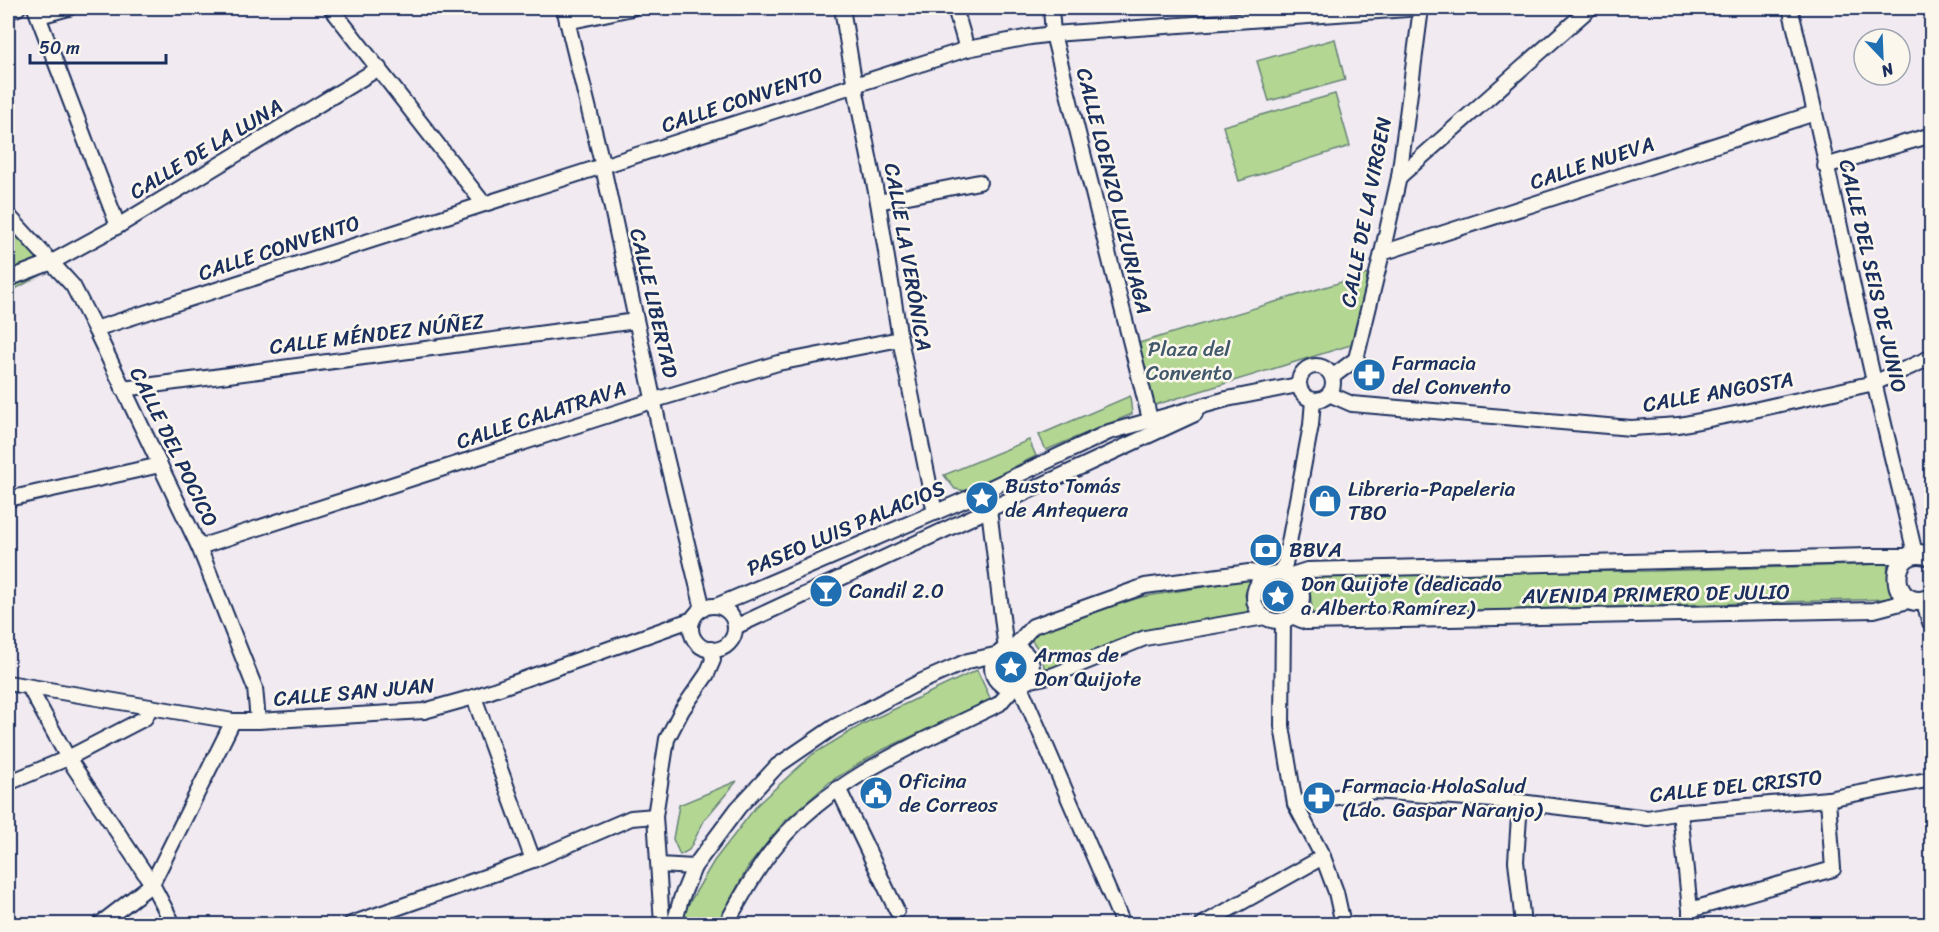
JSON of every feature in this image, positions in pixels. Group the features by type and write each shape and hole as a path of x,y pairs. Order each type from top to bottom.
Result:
{"street":[{"path":"8,12 18,8"},
{"path":"69,8 37,12 118,226"},
{"path":"331,8 484,204"},
{"name":"CALLE LIBERTAD","path":"564,8 603,167 664,449 704,611"},
{"path":"567,22 632,8"},
{"name":"CALLE LA VERÓNICA","path":"842,8 878,202 900,339 935,513"},
{"path":"955,8 967,50"},
{"name":"CALLE LOENZO LUZURIAGA","path":"1051,8 1053,34 1150,419"},
{"name":"CALLE CONVENTO","path":"95,329 967,50 1030,37 1246,13 1421,8"},
{"name":"CALLE DE LA VIRGEN","path":"1332,377 1356,359 1382,253 1399,177 1421,8"},
{"path":"1399,177 1590,8"},
{"name":"CALLE DEL SEIS DE JUNIO","path":"1790,8 1874,382 1922,554"},
{"name":"CALLE DE LA LUNA","path":"8,279 52,262 118,226 379,68"},
{"name":"CALLE NUEVA","path":"1382,253 1815,113"},
{"path":"1825,166 1932,135"},
{"path":"878,202 979,182"},
{"name":"CALLE DEL POCICO","path":"8,215 73,286 95,329 199,547 255,688 258,721"},
{"name":"CALLE MÉNDEZ NÚÑEZ","path":"123,389 636,321"},
{"name":"CALLE CALATRAVA","path":"199,547 655,400 778,363 900,339"},
{"name":"CALLE ANGOSTA","path":"1329,394 1352,404 1631,428 1690,423 1874,382 1932,357"},
{"path":"1309,367 1325,368 1332,377 1332,387 1323,399 1313,400 1303,395 1298,385 1300,374 1309,367"},
{"name":"PASEO LUIS PALACIOS","path":"704,611 969,498 1109,432 1227,399 1298,385"},
{"name":"PASEO LUIS PALACIOS","path":"735,627 1227,399"},
{"path":"1265,617 1256,606 1255,591 1258,585 1278,575 1285,564 1311,425 1313,400"},
{"path":"8,499 160,465"},
{"path":"990,488 988,510 1006,651 993,666 993,673 1000,684 1020,685 1054,675 1145,638 1265,617 1277,621 1287,618 1298,610 1301,595 1294,580 1278,575"},
{"path":"969,498 988,510"},
{"path":"1922,554 1903,561 1896,575 1900,590 1905,596 1923,599 1932,622"},
{"name":"AVENIDA PRIMERO DE JULIO","path":"1006,651 1033,626 1145,586 1250,572 1278,575 1307,570 1922,554"},
{"name":"AVENIDA PRIMERO DE JULIO","path":"1287,618 1306,622 1874,610 1923,599"},
{"path":"724,609 729,613 735,627 734,634 725,646 711,650 704,648 694,639 691,625 704,611 724,609"},
{"name":"CALLE SAN JUAN","path":"8,683 233,721 424,711 474,698 704,611"},
{"path":"1287,618 1282,726 1294,804 1323,857 1336,892 1343,924"},
{"path":"662,924 655,816 667,739 682,710 707,674 713,660 711,650"},
{"path":"674,924 694,867 738,808 777,766 834,727 920,682 968,661 1006,651 1024,653 1031,663 1031,676 999,704 872,768 838,788 800,820 761,865 726,924"},
{"path":"1020,685 1123,924"},
{"path":"29,687 68,758 153,884 173,924"},
{"path":"474,698 533,860"},
{"path":"8,783 68,758 145,718 150,708"},
{"path":"100,924 153,884 233,721"},
{"name":"CALLE DEL CRISTO","path":"1294,804 1374,791 1520,802 1648,818 1680,812 1828,799 1932,779"},
{"path":"838,788 897,911"},
{"path":"1690,910 1833,869 1828,799"},
{"path":"1520,802 1516,861 1523,924"},
{"path":"1680,812 1690,910 1689,924"},
{"path":"351,924 533,860 631,818 655,816"},
{"path":"1203,924 1323,857"},
{"path":"659,865 694,867"},
{"path":"394,910 399,924"}],"green space":[{"path":"1335,39 1345,80 1269,101 1257,61"},
{"path":"1335,94 1350,146 1239,181 1223,126"},
{"path":"8,227 50,270 8,293"},
{"name":"Plaza del Convento","path":"1368,274 1354,344 1155,405 1139,343"},
{"path":"1130,396 1132,414 1046,450 1039,435"},
{"path":"1029,440 1036,456 966,491 955,489 944,475"},
{"path":"1887,564 1892,599 1313,615 1308,577 1478,572 1653,571"},
{"path":"1251,579 1245,595 1252,616 1197,624 1050,672 1044,667 1042,654 1032,641 1034,634 1092,612 1142,597"},
{"path":"977,670 991,700 880,751 831,781 783,823 748,867 717,924 699,924 682,915 714,861 758,804 813,754 863,724"},
{"path":"737,781 705,819 689,850 680,855 673,839 679,805"}],"place":[{"name":"Farmacia del Convento","path":"1369,375"},
{"name":"Busto Tomás de Antequera","path":"982,498"},
{"name":"Libreria-Papeleria TBO","path":"1325,501"},
{"name":"BBVA","path":"1266,550"},
{"name":"Candil 2.0","path":"826,591"},
{"name":"Don Quijote (dedicado a Alberto Ramírez)","path":"1278,596"},
{"name":"Armas de Don Quijote","path":"1011,667"},
{"name":"Oficina de Correos","path":"876,793"},
{"name":"Farmacia HolaSalud (Ldo. Gaspar Naranjo)","path":"1319,798"}]}
